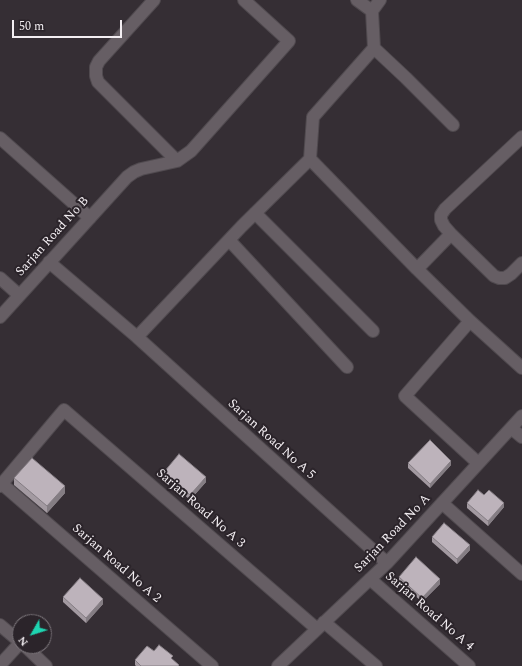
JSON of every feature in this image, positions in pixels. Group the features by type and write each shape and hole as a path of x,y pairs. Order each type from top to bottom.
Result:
{"street":[{"path":"154,0 99,61 96,67 96,76 98,82 177,161 191,151 289,41 244,0"},
{"path":"357,0 372,11"},
{"path":"380,0 372,11 374,48 453,125"},
{"path":"137,338 255,213 310,159 313,117 374,48"},
{"path":"522,137 441,214 441,220 444,226 494,276 505,278 522,263"},
{"path":"0,138 90,218"},
{"path":"310,159 470,321 522,368"},
{"name":"Sarjan Road No B","path":"0,316 127,177 141,169 177,161"},
{"path":"255,213 374,331"},
{"path":"418,269 451,234"},
{"path":"229,240 347,367"},
{"name":"Sarjan Road No A 5","path":"49,262 137,338 387,563"},
{"path":"0,278 19,295"},
{"path":"470,321 405,396 478,464"},
{"name":"Sarjan Road No A 3","path":"1,485 64,410 321,626 376,666"},
{"name":"Sarjan Road No A","path":"278,666 387,563 522,416"},
{"path":"511,428 522,437"},
{"name":"Sarjan Road No A 2","path":"1,485 212,666"},
{"path":"442,503 522,574"},
{"name":"Sarjan Road No A 4","path":"370,579 469,666"},
{"path":"0,625 12,635"},
{"path":"0,665 12,651"},
{"path":"33,654 46,666"}],"building":[{"path":"430,440 451,461 430,484 408,463"},
{"path":"179,454 206,477 190,495 164,472"},
{"path":"32,458 65,486 47,506 14,478"},
{"path":"478,490 484,495 489,490 504,503 488,521 467,503"},
{"path":"444,523 470,545 457,559 432,537"},
{"path":"416,557 440,579 422,598 399,577"},
{"path":"80,578 103,599 86,618 63,597"},
{"path":"159,645 173,656 171,658 179,665 178,666 141,666 135,660 147,646 154,651"}]}
